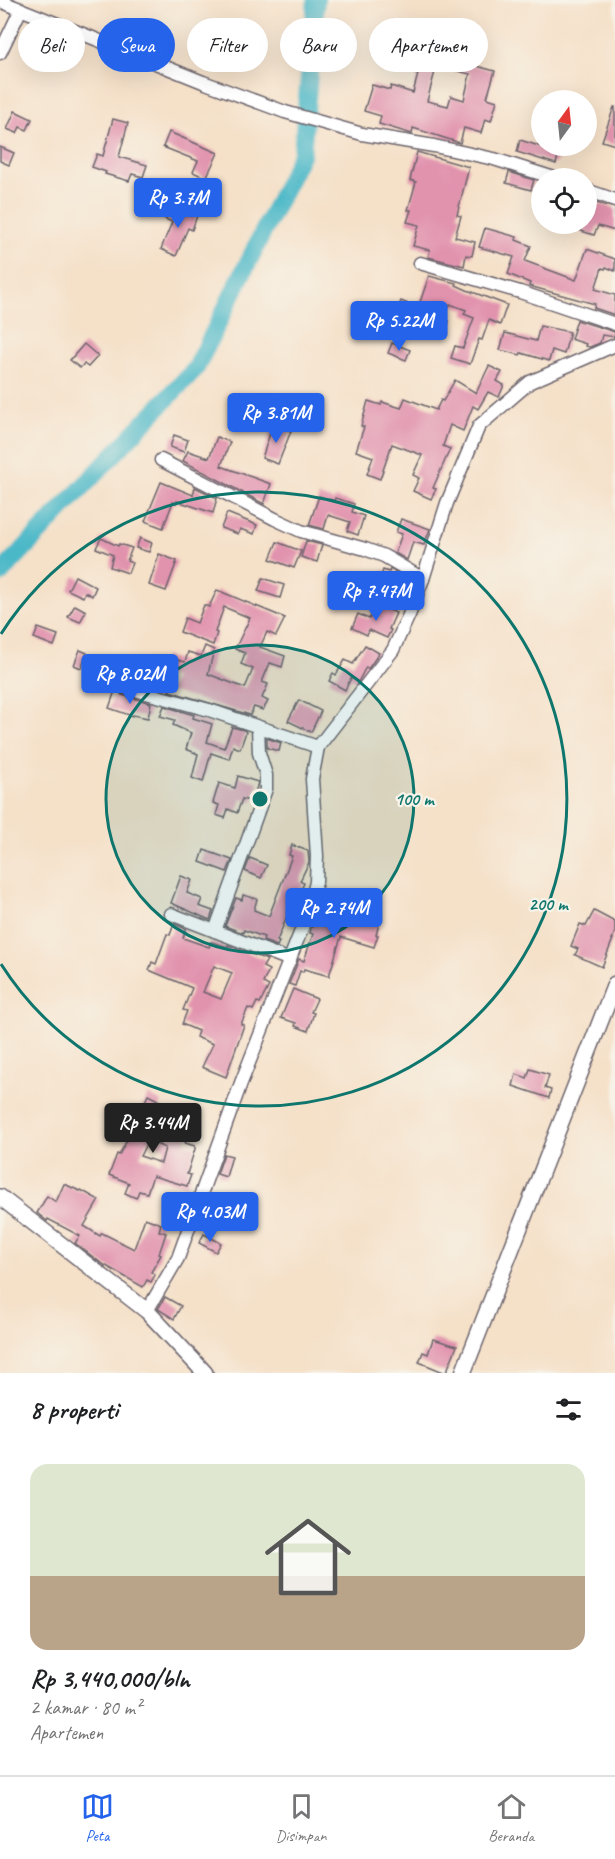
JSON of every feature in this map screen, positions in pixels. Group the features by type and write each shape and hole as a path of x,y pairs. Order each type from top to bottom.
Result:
{"street":[{"path":"0,1 204,82 324,125 494,159 531,171"},
{"path":"0,53 21,9"},
{"path":"597,194 615,200"},
{"path":"420,264 520,292 615,324"},
{"path":"147,1311 178,1258 241,1083 308,913 316,882 317,856 312,779 318,747 393,650 423,579 447,503 479,426 530,382 615,345"},
{"path":"161,460 292,527 384,556 423,579"},
{"path":"124,687 209,710 318,747"},
{"path":"215,931 266,789 266,775 259,753 258,727"},
{"path":"171,914 290,960"},
{"path":"463,1373 615,984"},
{"path":"0,1197 147,1311 205,1373"}],"building":[{"path":"488,69 495,71 487,98 497,101 491,121 485,119 481,133 464,128 460,143 413,128 412,134 379,124 381,116 364,111 372,85 390,90 391,86 413,93 418,74 415,72 435,72 427,101 448,106 451,96 464,100 470,74 462,72 488,72"},
{"path":"615,107 615,145 602,141"},
{"path":"15,111 32,119 27,130 20,127 17,133 7,129"},
{"path":"113,119 128,123 119,157 147,165 143,177 132,174 129,181 105,174 106,172 92,167 97,154 103,156"},
{"path":"169,132 218,153 206,178 193,172 198,161 163,147"},
{"path":"520,140 531,143 531,156 558,156 556,164 517,152"},
{"path":"0,147 14,153 9,165 0,161"},
{"path":"417,152 469,167 457,215 461,216 455,237 475,242 472,256 466,255 464,266 428,257 430,250 413,246 419,225 407,222 416,182 410,180"},
{"path":"509,172 531,179 531,190 506,183"},
{"path":"202,184 221,194 214,206 196,196"},
{"path":"597,203 615,208 615,231 598,226 597,228"},
{"path":"169,208 185,214 187,209 198,213 192,230 188,228 176,256 161,249 172,222 165,219"},
{"path":"485,228 517,237 516,240 531,246 525,261 576,280 587,249 615,259 615,271 606,267 602,268 595,289 615,295 615,315 594,308 595,304 529,286 530,283 508,274 514,257 479,247"},
{"path":"429,276 456,283 467,290 507,305 500,325 489,320 470,364 451,358 455,346 463,348 474,318 464,314 466,310 450,304 444,319 449,321 445,332 397,311 401,301 418,308"},
{"path":"577,320 615,332 615,337 602,335 600,343 590,347 585,346 586,344 571,339"},
{"path":"540,326 570,332 564,354 552,350 549,361 500,350 505,333 536,341"},
{"path":"392,343 410,350 406,360 388,353"},
{"path":"84,344 98,356 88,367 84,364 80,368 70,360"},
{"path":"489,366 502,372 497,381 504,385 499,397 488,392 478,409 473,406 463,431 450,425 443,446 450,449 433,488 436,489 431,499 413,491 419,478 413,475 422,455 392,444 380,479 367,474 373,457 356,451 364,427 361,426 368,401 381,405 382,402 401,408 405,398 436,410 455,380 476,393"},
{"path":"273,424 291,431 278,464 262,458"},
{"path":"174,435 188,440 184,452 170,447"},
{"path":"217,437 230,442 221,466 271,484 264,504 183,461 188,451 209,458"},
{"path":"161,482 193,495 195,487 217,498 213,513 177,501 173,502 163,528 145,521"},
{"path":"319,496 354,504 352,512 364,516 358,535 347,531 350,522 328,515 324,529 309,525"},
{"path":"227,513 257,525 254,534 240,529 238,534 221,528"},
{"path":"401,519 430,529 424,545 413,542 407,560 395,553 402,534 396,532"},
{"path":"101,538 118,546 119,544 132,548 127,561 132,563 128,573 110,567 113,555 96,548"},
{"path":"140,538 152,543 149,552 136,548"},
{"path":"306,541 322,545 317,562 301,557"},
{"path":"277,542 301,551 294,568 270,559"},
{"path":"159,554 177,561 166,591 149,585"},
{"path":"390,569 402,576 397,591 378,586 383,570 389,572"},
{"path":"75,576 96,587 92,596 85,592 83,597 68,590"},
{"path":"263,578 284,585 280,598 258,591"},
{"path":"217,590 285,618 276,636 267,632 260,647 285,656 282,667 270,663 262,682 268,684 262,698 268,701 263,710 254,707 250,715 169,691 174,678 158,673 155,687 140,683 145,662 162,666 165,656 185,662 188,652 201,656 205,646 214,650 208,674 245,688 253,669 241,664 245,653 235,649 250,618 224,607 213,645 180,632 185,618 197,623 204,605 209,607"},
{"path":"377,604 396,613 387,638 369,630 367,635 352,628 358,614 369,619"},
{"path":"75,605 86,611 80,622 68,617"},
{"path":"38,628 58,635 54,646 34,638"},
{"path":"365,645 379,653 368,669 366,667 358,682 351,678 345,690 329,681 333,673 336,675 345,660 353,664"},
{"path":"80,650 87,653 81,668 74,665"},
{"path":"117,659 129,662 125,677 113,674"},
{"path":"116,688 122,695 151,703 148,718 132,716 109,708"},
{"path":"299,700 321,711 311,732 288,721"},
{"path":"164,706 194,715 193,718 212,724 207,742 224,748 232,727 244,730 246,732 240,749 233,746 229,759 211,753 203,782 192,778 198,754 186,749 191,733 173,725 175,720 160,716"},
{"path":"267,738 281,743 279,751 267,748"},
{"path":"238,776 258,782 253,802 242,799 237,813 228,809 225,818 216,815 219,805 213,803 219,783 235,788"},
{"path":"292,845 308,851 309,862 300,881 304,883 301,890 298,889 277,946 263,941 264,937 244,930 243,933 225,926 236,898 242,900 243,895 257,899 254,910 269,916 292,856 289,855"},
{"path":"204,850 232,860 227,872 200,862"},
{"path":"250,858 267,865 261,878 245,871"},
{"path":"181,876 192,880 187,893 202,899 199,906 213,911 210,920 171,903"},
{"path":"323,900 357,912 355,915 379,924 374,947 341,937 329,976 304,969 303,972 300,971 295,986 289,984 299,959 304,961 313,934 310,933 313,923 322,926 327,910 320,908"},
{"path":"594,911 615,922 613,939 602,967 575,955 578,949 571,946 580,924 586,926"},
{"path":"174,924 186,929 183,938 209,947 211,942 228,947 228,945 267,960 263,967 269,970 263,983 269,986 260,1003 257,1002 253,1010 248,1008 241,1024 244,1025 226,1077 202,1067 213,1044 196,1037 198,1031 182,1024 187,1011 183,1010 192,988 149,970 152,962 156,964 167,934 170,935","holes":["214,966 232,973 221,999 203,992"]},
{"path":"293,989 317,999 311,1012 314,1013 308,1031 295,1026 296,1023 281,1018"},
{"path":"530,1069 549,1075 545,1088 551,1090 549,1098 513,1086 516,1074 527,1078"},
{"path":"148,1095 162,1102 150,1126 173,1137 178,1123 190,1127 185,1143 195,1146 195,1149 187,1174 191,1175 187,1186 153,1176 147,1193 139,1191 136,1198 125,1193 129,1183 109,1175 117,1154 119,1155","holes":["148,1140 165,1148 161,1163 140,1156"]},
{"path":"224,1154 232,1156 226,1177 217,1174"},
{"path":"64,1184 99,1200 84,1226 100,1236 102,1233 134,1249 145,1218 161,1224 159,1231 166,1233 159,1254 161,1255 151,1272 155,1275 151,1282 147,1280 143,1287 101,1263 75,1243 80,1236 48,1219 47,1221 37,1213 47,1196 56,1202"},
{"path":"204,1234 221,1243 216,1252 199,1243"},
{"path":"165,1297 181,1306 174,1319 158,1309"},
{"path":"433,1339 457,1346 446,1373 419,1362 423,1352 428,1354"}],"waterway":[{"path":"0,574 196,368 302,153 316,0"}]}
